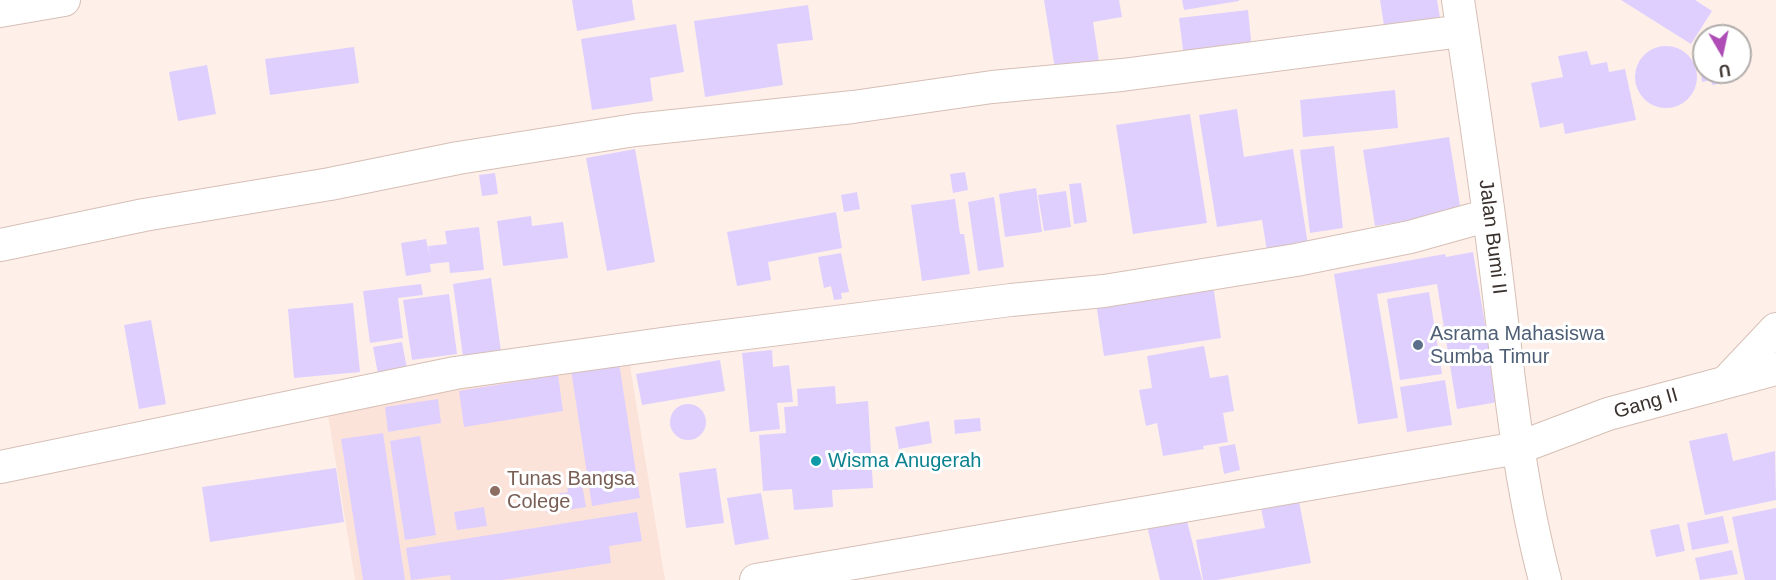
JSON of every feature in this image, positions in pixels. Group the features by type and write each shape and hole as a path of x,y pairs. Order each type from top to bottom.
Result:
{"street":[{"path":"0,11 64,0"},
{"name":"Jalan Bumi II","path":"1458,0 1489,215 1518,447 1533,535 1545,580"},
{"path":"0,245 144,215 330,184 458,158 635,130 853,107 992,87 1122,75 1462,31"},
{"path":"0,467 455,373 676,342 1011,300 1104,291 1296,260 1410,237 1489,215"},
{"path":"1726,382 1776,329"},
{"name":"Gang II","path":"756,580 1518,447 1608,414 1776,369"}],"shaded area":[{"name":"Tunas Bangsa Colege","path":"628,353 665,580 355,580 326,403"}],"building":[{"path":"572,0 632,0 635,20 577,31"},
{"path":"1044,0 1119,0 1122,17 1093,22 1100,68 1056,75"},
{"path":"1182,0 1239,0 1239,1 1184,10"},
{"path":"1380,0 1437,0 1442,30 1386,38"},
{"path":"1621,0 1695,0 1712,11 1704,24 1692,24 1691,44"},
{"path":"808,5 813,40 777,44 783,85 705,97 694,21"},
{"path":"1248,10 1252,50 1184,58 1179,18"},
{"path":"676,24 684,72 650,78 653,101 592,110 581,39"},
{"path":"1660,46 1672,46 1688,55 1692,60 1692,84 1697,84 1688,99 1672,108 1660,108 1644,99 1635,83 1635,71 1644,55"},
{"path":"354,47 359,83 270,95 265,59"},
{"path":"1587,51 1591,65 1607,62 1609,72 1625,69 1636,120 1565,134 1563,123 1540,128 1531,83 1563,77 1558,56"},
{"path":"207,65 216,114 178,121 169,72"},
{"path":"1395,90 1398,128 1303,137 1300,100"},
{"path":"1237,109 1244,157 1293,149 1308,245 1267,251 1262,220 1217,227 1199,115"},
{"path":"1190,114 1207,223 1133,234 1116,125"},
{"path":"1449,137 1461,212 1375,226 1363,150"},
{"path":"1334,146 1343,228 1310,233 1300,150"},
{"path":"635,149 655,262 607,271 586,158"},
{"path":"965,172 968,190 953,193 950,174"},
{"path":"495,173 498,194 482,196 479,175"},
{"path":"1081,183 1087,222 1074,224 1069,184"},
{"path":"1036,188 1042,232 1005,237 999,194"},
{"path":"1066,191 1071,227 1044,231 1038,195"},
{"path":"857,192 860,209 844,212 841,195"},
{"path":"994,197 1004,267 978,271 968,202"},
{"path":"955,199 960,234 964,234 970,274 922,281 911,205"},
{"path":"836,212 842,248 768,262 771,280 737,286 727,232"},
{"path":"531,216 532,226 563,222 568,258 503,266 497,221"},
{"path":"479,227 484,270 450,273 449,262 430,264 431,272 406,276 401,243 426,239 430,258 428,246 447,244 445,231"},
{"path":"1473,252 1498,402 1457,409 1437,284 1377,294 1398,418 1358,424 1334,274 1445,254 1446,257"},
{"path":"841,253 849,292 841,293 842,299 834,300 831,286 824,288 818,257"},
{"path":"491,278 502,359 464,364 453,284"},
{"path":"421,284 423,295 398,298 403,338 370,343 363,291"},
{"path":"1213,285 1221,338 1104,356 1096,303"},
{"path":"1429,292 1442,374 1400,380 1387,299"},
{"path":"449,294 457,354 412,360 403,300"},
{"path":"353,303 360,372 294,378 288,309"},
{"path":"151,320 166,404 139,409 124,325"},
{"path":"402,342 409,379 380,385 373,347"},
{"path":"1204,346 1210,378 1228,375 1234,411 1223,413 1228,442 1163,456 1157,423 1146,426 1139,390 1152,388 1147,356"},
{"path":"772,350 773,367 789,365 793,402 777,403 780,429 750,432 742,353"},
{"path":"720,360 725,391 642,405 636,374"},
{"path":"619,363 640,498 592,506 571,370"},
{"path":"558,375 563,411 464,427 459,391"},
{"path":"1445,380 1452,425 1407,432 1400,387"},
{"name":"Wisma Anugerah","path":"835,386 836,404 868,401 873,488 832,490 833,507 794,510 792,489 763,491 759,435 786,433 784,407 798,406 797,389"},
{"path":"438,399 441,423 388,432 385,407"},
{"path":"688,404 701,409 706,422 701,435 688,440 675,435 670,422 675,409"},
{"path":"980,418 981,431 955,434 954,420"},
{"path":"929,421 932,443 899,449 895,427"},
{"path":"383,433 405,580 363,580 341,439"},
{"path":"1727,433 1733,461 1775,451 1776,500 1705,515 1689,441"},
{"path":"420,436 436,535 405,540 390,441"},
{"path":"1235,444 1240,470 1224,474 1219,447"},
{"path":"336,468 344,522 210,542 202,487"},
{"path":"716,468 724,523 686,528 679,473"},
{"path":"582,484 586,507 547,513 544,496 568,492 567,486"},
{"path":"1297,491 1311,563 1217,580 1203,580 1196,540 1265,528 1259,498"},
{"path":"761,493 769,539 735,545 727,498"},
{"path":"484,507 487,526 457,530 454,512"},
{"path":"1776,508 1776,580 1745,580 1732,517"},
{"path":"637,512 642,541 609,546 611,563 502,580 451,580 450,575 411,580 406,548"},
{"path":"1723,516 1729,543 1692,550 1687,523"},
{"path":"1186,517 1202,580 1160,580 1147,526"},
{"path":"1679,524 1685,551 1656,557 1650,530"},
{"path":"1732,550 1738,574 1700,580 1695,558"}],"place":[{"name":"Asrama Mahasiswa Sumba Timur","path":"1418,345"},
{"name":"Wisma Anugerah","path":"816,461"},
{"name":"Tunas Bangsa Colege","path":"495,491"}]}
